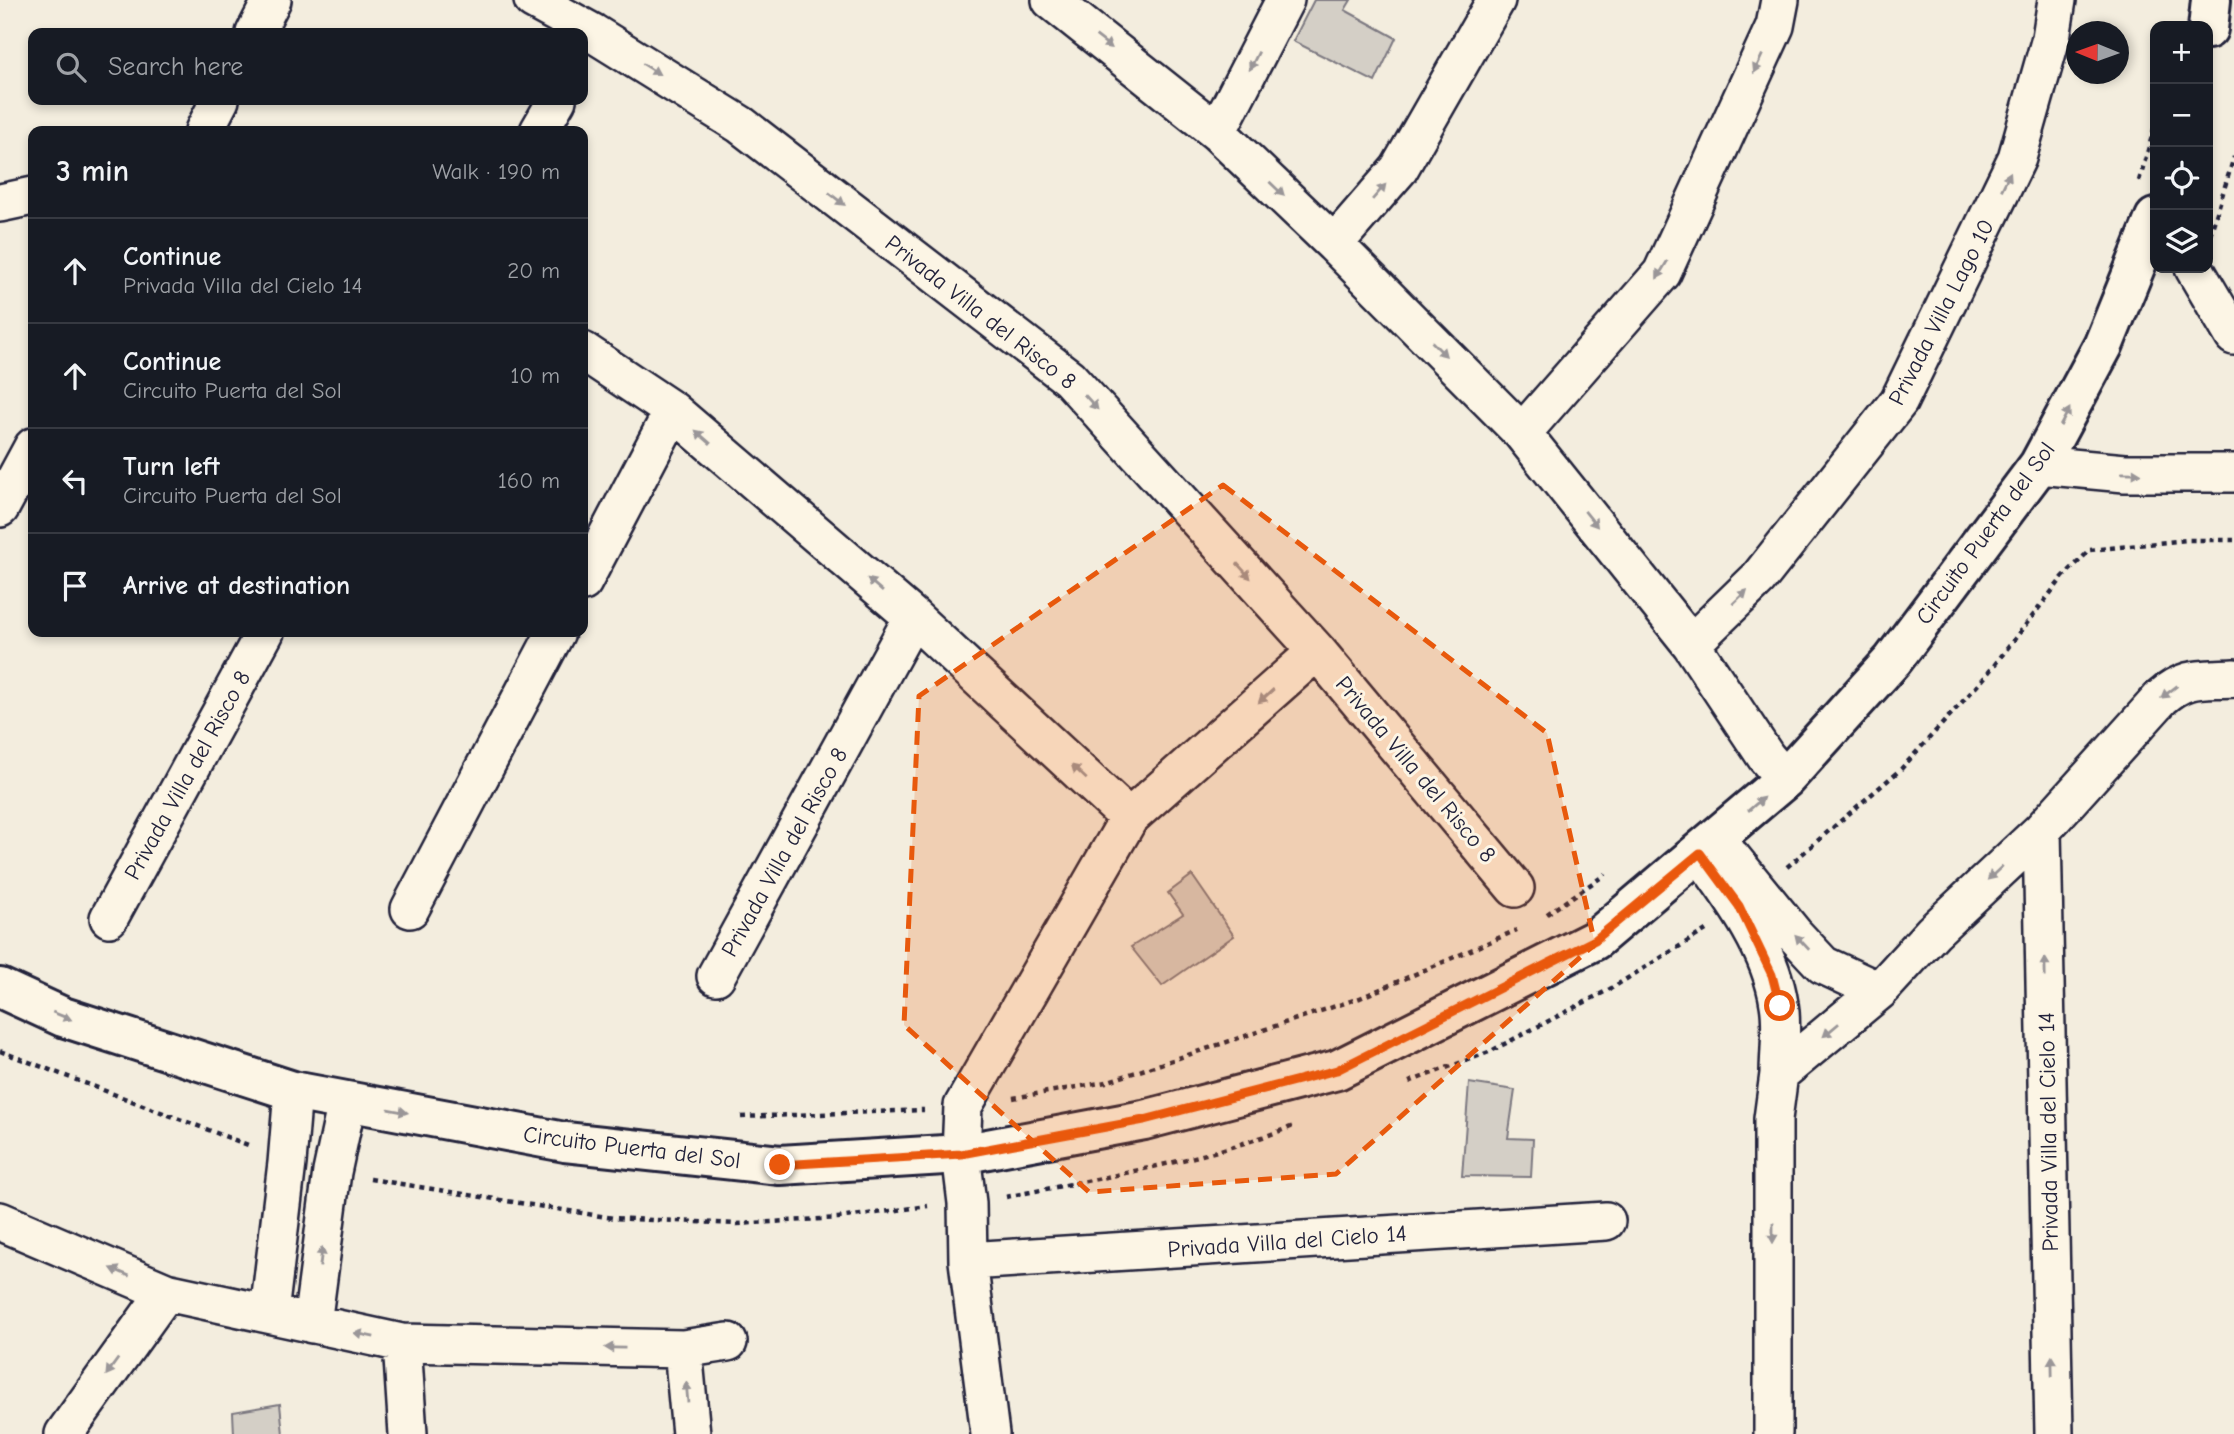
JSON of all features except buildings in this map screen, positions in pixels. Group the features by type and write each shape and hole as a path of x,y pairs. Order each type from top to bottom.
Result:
{"street":[{"path":"258,28 272,0"},
{"name":"Privada Villa del Risco 8","path":"533,0 569,28"},
{"path":"1051,0 1217,132 1334,244 1522,432 1691,644 1775,768"},
{"path":"1217,132 1285,0"},
{"path":"1334,244 1399,169 1496,0"},
{"path":"1522,432 1662,273 1775,26 1780,0"},
{"name":"Privada Villa Lago 10","path":"1691,644 1758,579 1899,401 2017,159 2051,38 2057,0"},
{"path":"2209,21 2211,0"},
{"name":"Privada Villa del Risco 8","path":"588,43 741,125 1069,378 1317,650 1515,888"},
{"path":"207,126 217,105"},
{"path":"542,126 553,105"},
{"path":"0,202 28,198"},
{"name":"Circuito Puerta del Sol","path":"0,988 63,1017 293,1091 565,1142 780,1165 961,1154 1144,1120 1337,1070 1595,940 1708,846 1775,768 1893,660 2039,465 2103,346 2147,202"},
{"path":"2197,273 2234,336"},
{"path":"588,354 673,411 913,617 1129,818"},
{"path":"588,572 673,411"},
{"path":"0,508 28,456"},
{"path":"2039,465 2125,473 2234,474"},
{"name":"Privada Villa del Risco 8","path":"716,976 913,617"},
{"name":"Privada Villa del Risco 8","path":"109,918 262,637"},
{"path":"410,909 553,637"},
{"path":"990,1434 968,1261 967,1203 961,1154 963,1106 1129,818 1317,650"},
{"path":"1779,1074 1879,990 1933,932 2042,830 2173,687 2189,680 2234,678"},
{"name":"Privada Villa del Cielo 14","path":"2042,830 2054,1434"},
{"path":"1708,846 1749,899 1823,965 1879,990"},
{"path":"1749,899 1780,1006 1779,1074 1773,1119 1773,1434"},
{"path":"269,1313 293,1091"},
{"path":"313,1324 331,1172 347,1102"},
{"path":"0,1221 166,1292 401,1343 683,1349 728,1342"},
{"name":"Privada Villa del Cielo 14","path":"968,1261 1606,1221"},
{"path":"64,1434 166,1292"},
{"path":"401,1343 408,1434"},
{"path":"683,1349 691,1434"}],"path":[{"path":"2147,202 2153,147"},
{"path":"1400,1086 1489,1052 1610,989 1692,940 1749,899 1900,769 1985,677 2063,577 2090,550 2187,540 2234,540"},
{"path":"1547,914 1612,869"},
{"path":"734,1117 914,1111 963,1106 1106,1082 1360,998 1523,927"},
{"path":"0,1051 125,1097 287,1163"},
{"path":"331,1172 613,1218 737,1224 838,1218 930,1205 967,1203 1166,1164 1260,1139 1298,1125"}],"highlighted area":[{"path":"1223,485 1547,733 1595,944 1336,1174 1089,1192 904,1025 919,696"}],"shaded area":[{"path":"1314,0 1351,0 1345,10 1396,38 1375,82 1293,41"},
{"path":"1192,875 1234,936 1162,986 1131,947 1183,914 1168,893"},
{"path":"1469,1083 1515,1090 1508,1138 1533,1139 1531,1177 1462,1176"},
{"path":"280,1404 283,1434 234,1434 233,1412"}],"route":[{"path":"780,1165 961,1154 1144,1120 1337,1070 1595,940 1700,853 1739,906 1772,975 1780,1006"}]}
